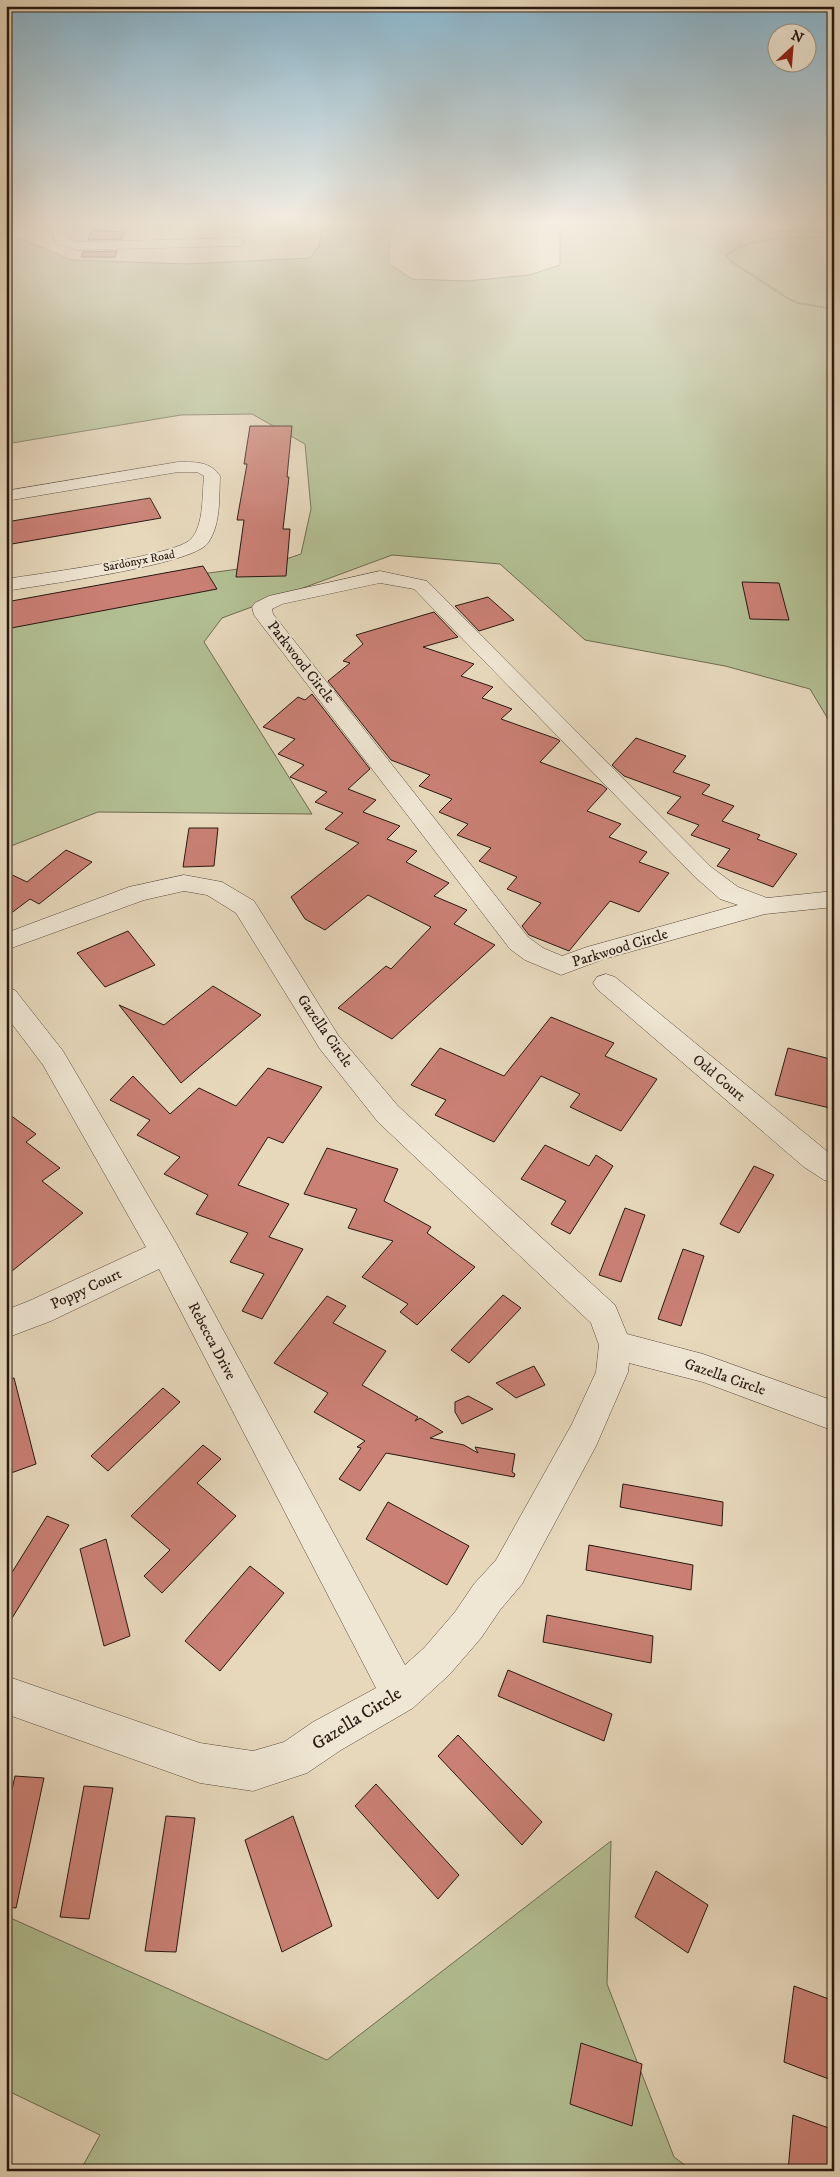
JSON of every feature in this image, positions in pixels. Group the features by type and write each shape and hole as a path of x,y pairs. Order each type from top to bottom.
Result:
{"street":[{"name":"Sardonyx Road","path":"6,496 178,467 201,468 208,470 212,476 208,523 200,541 191,548 162,558 6,585"},
{"name":"Parkwood Circle","path":"765,906 729,893 703,872 420,584 380,577 276,600 262,607 270,622 520,943 534,954 561,966 596,953 765,906 834,899"},
{"name":"Gazella Circle","path":"6,942 138,893 184,883 214,888 246,907 329,1042 388,1114 604,1315 615,1345 612,1372 605,1392 584,1435 509,1572 487,1597 468,1626 437,1661 400,1695 327,1736 293,1759 252,1771 200,1763 6,1695"},
{"name":"Odd Court","path":"606,983 814,1159 834,1172"},
{"name":"Rebecca Drive","path":"6,997 53,1058 165,1252 400,1695"},
{"name":"Poppy Court","path":"6,1324 40,1311 165,1252"},
{"name":"Gazella Circle","path":"615,1345 703,1368 834,1416"}],"green space":[{"path":"6,326 834,326 834,729 810,689 725,666 585,640 500,564 392,555 222,618 204,642 312,814 98,812 6,848 6,612 157,580 268,565 301,554 311,509 305,444 252,414 181,415 6,444"},
{"path":"611,1841 607,1984 674,2157 693,2171 80,2171 100,2135 6,2090 6,1916 327,2060"}],"building":[{"path":"250,426 292,426 283,529 290,529 286,576 236,577 244,520 237,520 247,464 244,464"},
{"path":"150,498 161,518 6,545 6,522"},
{"path":"203,566 217,589 6,629 6,602"},
{"path":"742,582 779,583 789,620 750,619"},
{"path":"488,597 514,620 479,631 455,606"},
{"path":"434,612 458,637 423,647 474,664 461,676 493,687 482,698 512,709 501,719 560,741 540,762 602,785 607,789 587,811 621,824 609,837 647,852 639,862 669,873 639,912 610,901 569,951 529,935 522,926 541,903 507,889 517,877 479,861 491,848 457,835 468,824 439,812 452,799 419,786 430,775 391,760 328,681 350,663 343,661 363,644 356,635"},
{"path":"312,694 370,769 348,789 376,800 363,812 400,826 387,839 417,851 406,862 449,883 434,896 467,910 454,924 495,945 392,1039 338,1008 386,966 391,969 431,927 368,895 325,930 305,919 291,897 359,843 325,829 343,813 315,802 327,792 290,777 304,765 278,754 295,739 263,727 298,697 305,700"},
{"path":"636,738 686,756 673,772 710,785 702,794 734,806 722,821 760,835 757,839 797,854 773,887 717,866 730,849 691,835 699,825 667,813 681,797 624,776 612,765"},
{"path":"189,828 218,828 214,866 183,867"},
{"path":"66,850 92,862 39,904 30,899 6,917 6,872 27,882"},
{"path":"128,931 155,965 105,987 77,953"},
{"path":"213,986 261,1015 181,1083 119,1005 164,1025"},
{"path":"551,1017 614,1043 605,1056 657,1079 621,1131 570,1107 580,1094 541,1076 494,1142 435,1115 446,1100 411,1085 440,1048 504,1076"},
{"path":"788,1048 834,1060 834,1109 775,1095"},
{"path":"268,1068 322,1087 283,1143 268,1137 238,1185 289,1204 269,1237 303,1249 262,1319 242,1311 264,1274 230,1262 248,1233 196,1214 208,1195 164,1174 180,1157 137,1135 150,1120 110,1100 133,1076 170,1114 199,1088 236,1106"},
{"path":"6,1112 36,1134 26,1142 60,1168 42,1181 83,1213 6,1276"},
{"path":"545,1145 589,1166 596,1155 613,1166 570,1234 551,1224 566,1201 521,1179"},
{"path":"327,1148 398,1169 384,1201 431,1227 427,1233 475,1267 417,1325 400,1312 408,1304 362,1277 393,1241 348,1228 357,1209 304,1194"},
{"path":"754,1166 774,1175 739,1233 720,1224"},
{"path":"625,1208 645,1215 621,1282 599,1275"},
{"path":"683,1249 704,1256 681,1326 658,1319"},
{"path":"503,1295 521,1308 469,1363 451,1350"},
{"path":"327,1296 346,1306 333,1323 386,1351 362,1385 418,1417 415,1421 420,1418 443,1432 430,1438 464,1445 478,1453 475,1447 515,1454 512,1472 515,1474 514,1477 386,1453 360,1491 339,1479 361,1448 357,1447 365,1441 314,1412 328,1393 274,1363"},
{"path":"534,1366 545,1385 516,1398 496,1383"},
{"path":"14,1378 36,1464 11,1473 6,1453 6,1379"},
{"path":"163,1388 180,1402 108,1471 91,1456"},
{"path":"468,1396 493,1409 462,1424 455,1412 455,1402"},
{"path":"203,1445 221,1459 197,1483 236,1516 162,1593 144,1576 170,1550 131,1516"},
{"path":"623,1484 723,1502 722,1526 620,1507"},
{"path":"388,1502 469,1546 447,1585 366,1539"},
{"path":"47,1516 69,1525 6,1628 6,1582"},
{"path":"106,1539 130,1636 104,1646 80,1549"},
{"path":"589,1545 693,1565 691,1590 586,1570"},
{"path":"250,1566 284,1593 220,1671 185,1641"},
{"path":"547,1615 653,1636 651,1663 543,1642"},
{"path":"508,1670 612,1714 604,1741 498,1696"},
{"path":"458,1735 542,1822 522,1845 438,1756"},
{"path":"15,1776 44,1778 16,1908 6,1907 6,1817"},
{"path":"376,1784 459,1875 438,1899 355,1806"},
{"path":"84,1786 113,1788 89,1919 60,1917"},
{"path":"166,1816 195,1818 176,1952 145,1951"},
{"path":"293,1816 332,1926 282,1952 245,1840"},
{"path":"656,1871 708,1905 688,1953 635,1917"},
{"path":"794,1986 834,2001 834,2081 784,2062"},
{"path":"581,2043 642,2064 632,2126 570,2104"},
{"path":"793,2115 834,2130 834,2171 788,2171"}]}
